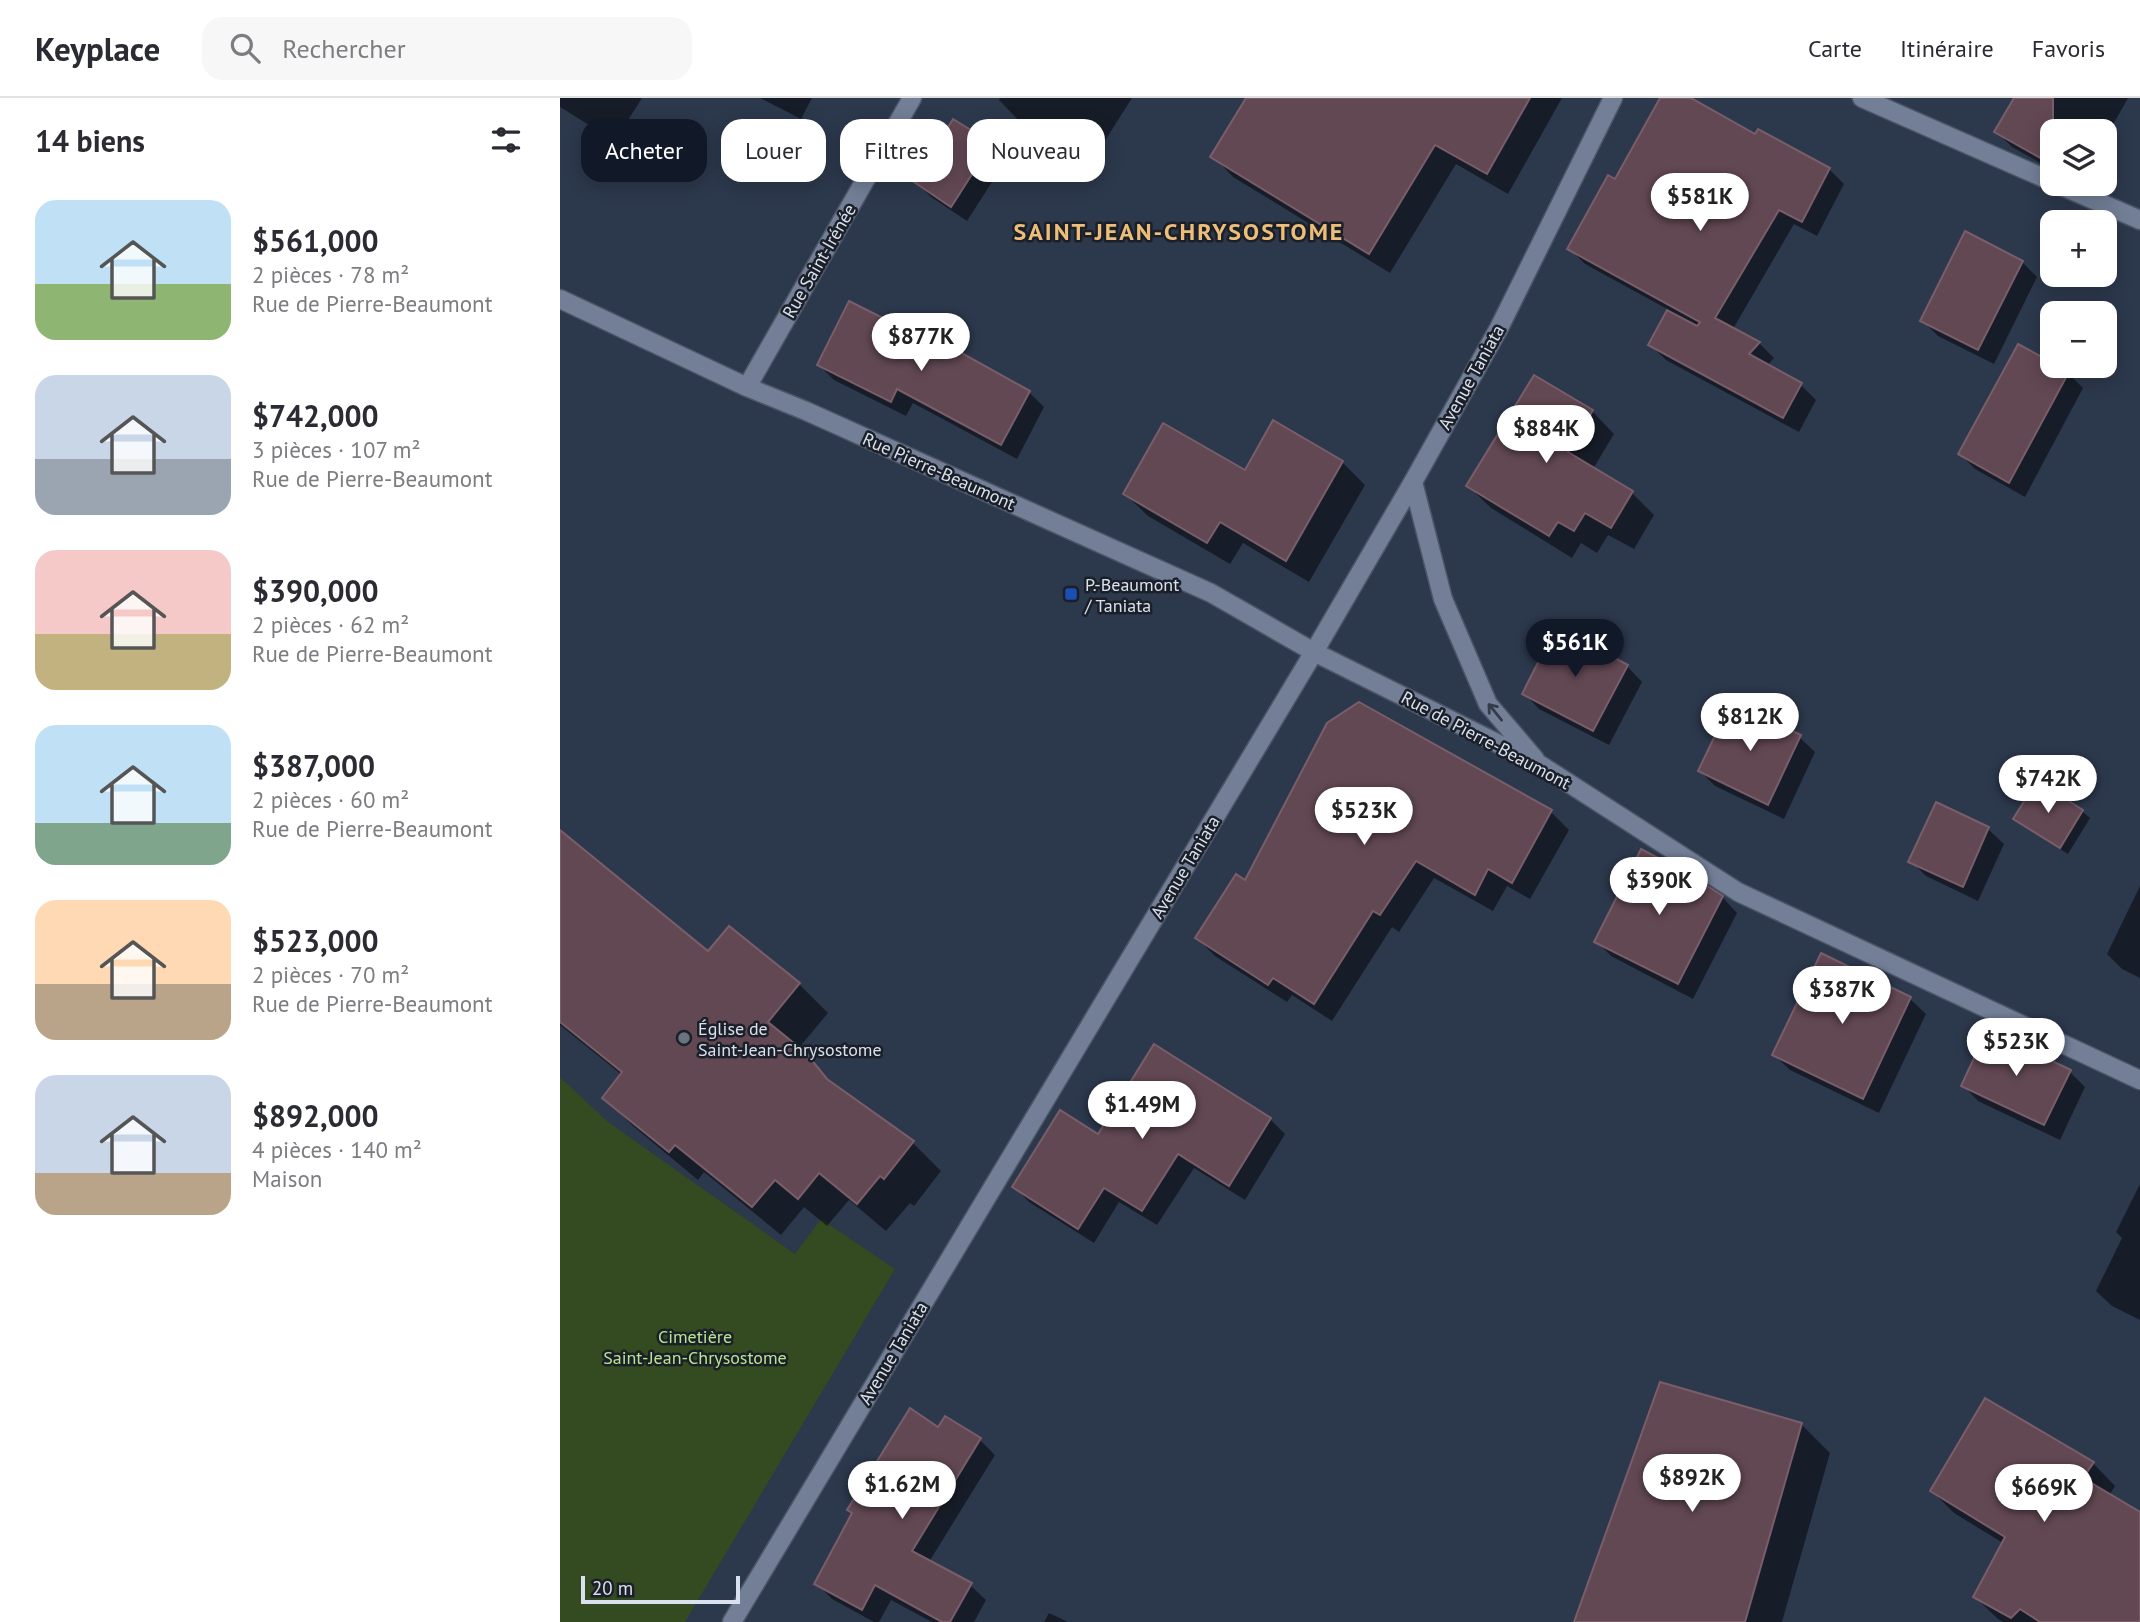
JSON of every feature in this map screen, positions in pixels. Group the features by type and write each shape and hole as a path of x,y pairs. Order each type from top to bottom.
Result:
{"main road":[{"name":"Rue Saint-Irénée","path":"747,387 912,98"},
{"name":"Avenue Taniata","path":"733,1622 1413,482 1499,328 1613,98"},
{"path":"1862,98 2040,176"},
{"path":"2085,196 2140,220"},
{"name":"Rue Pierre-Beaumont","path":"560,299 747,387 1211,593 1314,652"},
{"path":"1413,482 1443,599 1488,704 1539,764"},
{"name":"Rue de Pierre-Beaumont","path":"1314,652 1539,764 1738,892 2140,1080"}],"green space":[{"name":"Cimetière Saint-Jean-Chrysostome","path":"560,1077 608,1122 795,1254 821,1219 895,1269 685,1622 560,1622"}],"building":[{"path":"1246,98 1530,98 1487,174 1435,145 1369,254 1210,157"},
{"path":"1660,98 1691,98 1755,134 1758,129 1830,168 1802,222 1779,210 1715,318 1760,342 1749,354 1802,383 1783,418 1648,345 1667,310 1697,326 1700,322 1567,249 1608,175 1615,179"},
{"path":"2014,98 2053,98 2053,119 2040,119 2040,158 1994,132"},
{"path":"953,119 967,128 967,182 951,207 914,182 953,182"},
{"path":"1965,231 2023,261 1978,350 1920,321"},
{"path":"849,301 954,354 956,350 1030,391 1001,445 897,389 891,402 817,365"},
{"path":"2018,344 2040,356 2040,378 2066,378 2009,483 1958,454"},
{"path":"1534,375 1593,410 1568,452 1633,491 1611,528 1585,513 1574,531 1558,522 1549,536 1466,486"},
{"path":"1273,420 1343,461 1286,561 1220,522 1207,543 1123,494 1163,423 1245,470"},
{"path":"1556,627 1628,665 1593,731 1522,694"},
{"path":"1359,702 1552,810 1512,883 1488,869 1475,895 1416,861 1380,915 1373,911 1314,1004 1273,978 1268,985 1195,938 1236,874 1245,880 1327,723"},
{"path":"1731,702 1801,735 1768,805 1698,771"},
{"path":"2037,781 2083,810 2060,848 2013,819"},
{"path":"1936,802 1989,827 1963,887 1908,862"},
{"name":"Église de Saint-Jean-Chrysostome","path":"560,830 708,951 729,926 800,983 768,1022 806,1053 827,1079 914,1141 884,1179 880,1176 857,1204 819,1173 798,1199 775,1180 752,1207 675,1145 669,1152 602,1098 622,1072 560,1022"},
{"path":"1641,849 1723,896 1678,984 1594,942"},
{"path":"1821,953 1911,997 1863,1099 1772,1055"},
{"path":"1987,1030 2071,1070 2044,1125 1961,1086"},
{"path":"1154,1044 1271,1118 1229,1186 1178,1154 1142,1211 1104,1188 1078,1229 1012,1187 1060,1110 1098,1134"},
{"path":"1660,1382 1802,1423 1745,1622 1574,1622"},
{"path":"1985,1398 2094,1462 2083,1478 2140,1512 2140,1622 2040,1622 2020,1609 2011,1618 1973,1597 2005,1537 1930,1491"},
{"path":"910,1408 938,1427 945,1416 981,1438 912,1551 972,1583 950,1622 942,1622 875,1585 862,1610 814,1584 852,1513 847,1510"}],"place":[{"name":"P.-Beaumont / Taniata","path":"1071,594"},
{"name":"Église de Saint-Jean-Chrysostome","path":"684,1038"}],"district":[{"name":"SAINT-JEAN-CHRYSOSTOME","path":"1179,231"}]}
